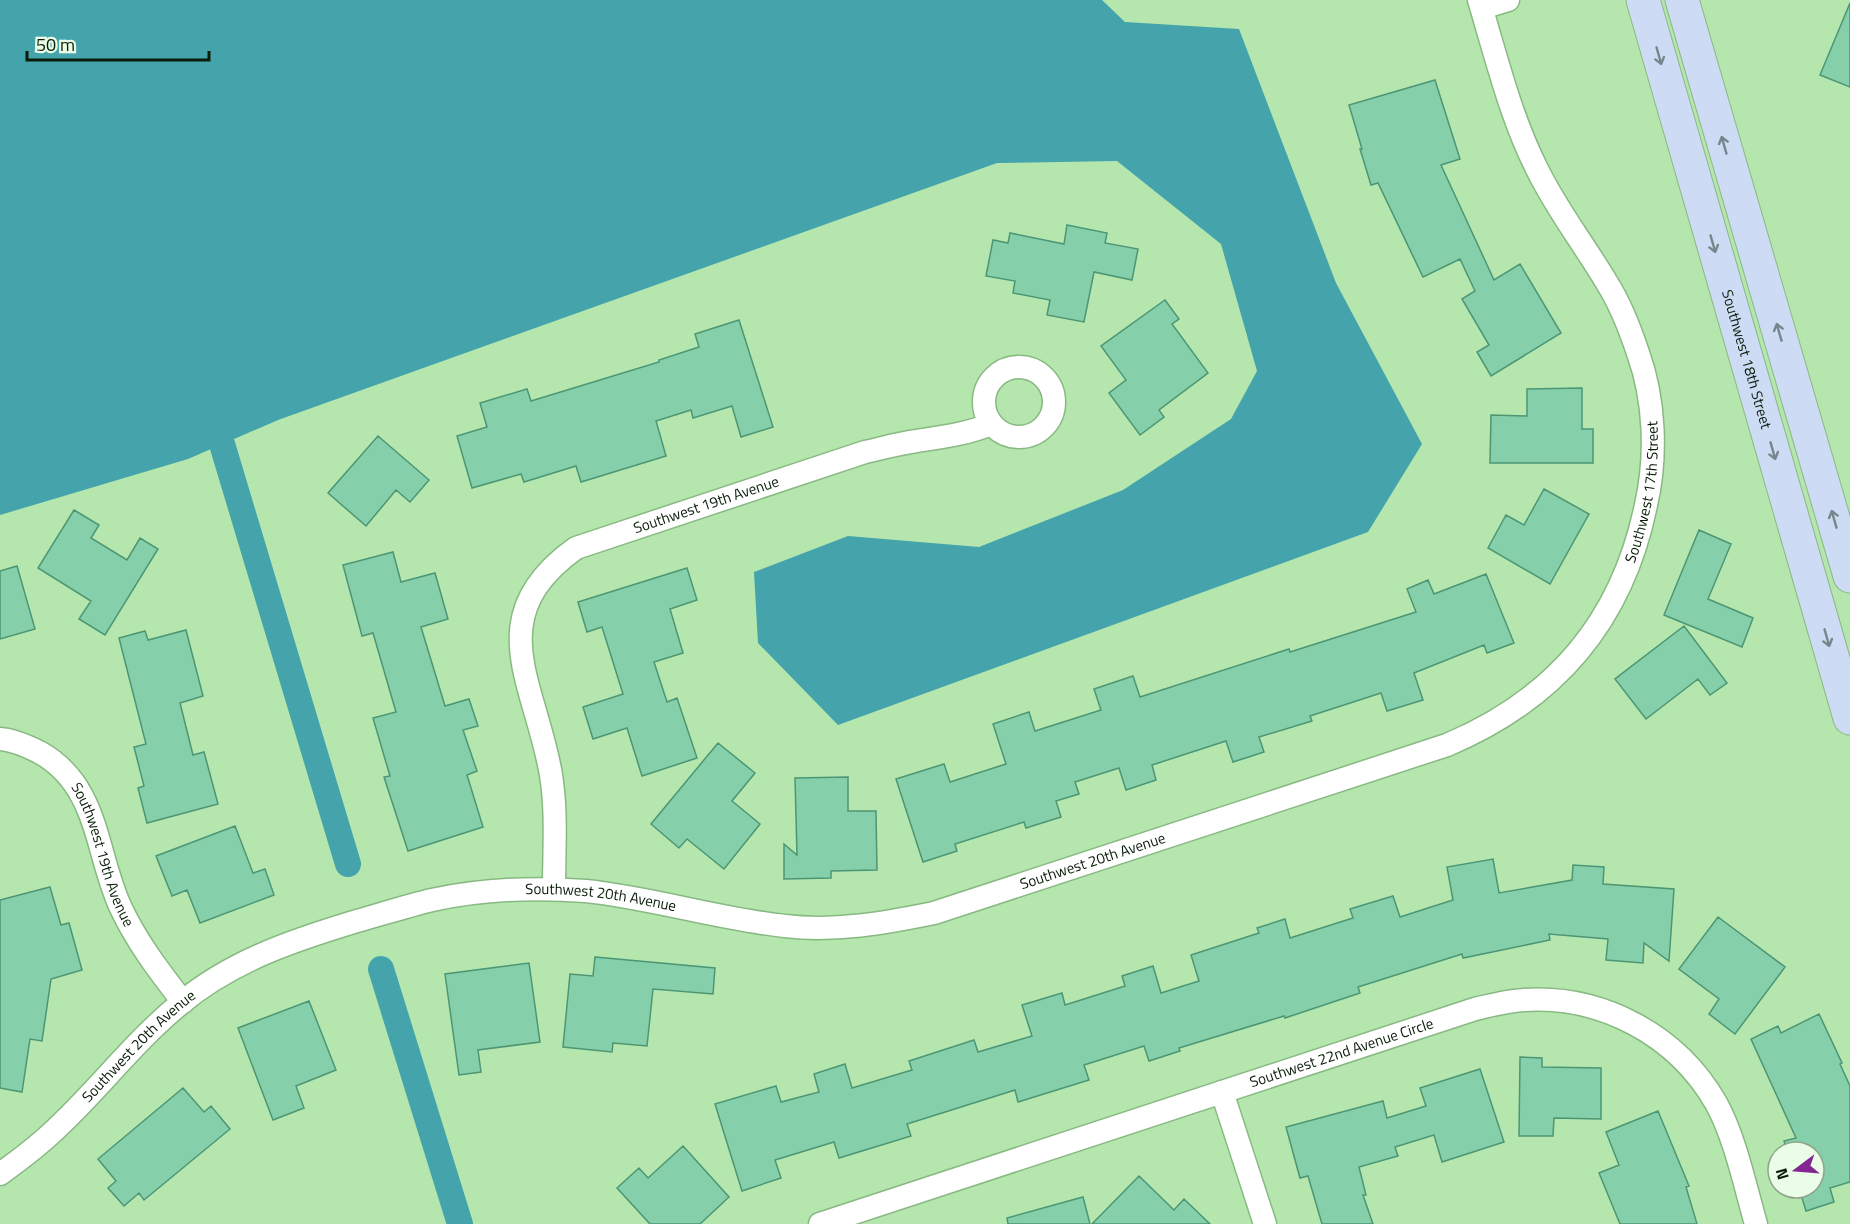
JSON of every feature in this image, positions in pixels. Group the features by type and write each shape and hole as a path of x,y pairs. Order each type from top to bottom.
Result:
{"main road":[{"name":"Southwest 18th Street","path":"1643,0 1850,718"},
{"path":"1682,0 1850,576"}],"street":[{"name":"Southwest 17th Street","path":"1272,803 1447,745 1472,735 1517,708 1558,674 1592,633 1620,588 1639,538 1650,486 1652,460 1650,407 1639,355 1620,306 1607,282 1561,214 1535,167 1515,117 1481,4 1508,0"},
{"name":"Southwest 19th Avenue","path":"554,888 555,819 551,775 520,652 521,627 528,603 540,581 556,562 576,548 866,452 914,441 957,436 991,424"},
{"name":"Southwest 19th Avenue","path":"0,739 28,746 50,758 68,775 83,795 118,902 128,924 140,945 183,1002"},
{"name":"Southwest 20th Avenue","path":"0,1174 20,1160 60,1125 151,1029 183,1002 234,968 266,952 310,935 430,900 499,890 554,888 610,894 739,920 787,927 836,928 886,923 934,913 1272,803"},
{"name":"Southwest 22nd Avenue Circle","path":"820,1224 1499,1003 1524,1000 1575,1002 1592,1006 1646,1030 1679,1056 1702,1081 1727,1125 1756,1224"},
{"path":"1222,1092 1266,1224"}],"water":[{"path":"0,0 1102,0 1125,22 1239,29 1336,283 1422,444 1368,532 838,725 758,643 754,572 848,536 979,547 1123,490 1231,419 1257,371 1221,244 1117,161 997,163 278,420 188,459 0,515"}],"building":[{"path":"1850,3 1850,87 1820,75"},
{"path":"1435,80 1460,159 1441,165 1494,280 1520,264 1561,333 1491,376 1477,352 1489,345 1462,299 1475,291 1460,259 1423,277 1378,183 1371,185 1349,105"},
{"path":"1067,225 1107,233 1105,243 1138,249 1132,280 1094,272 1084,322 1047,315 1050,300 1013,293 1015,281 986,276 993,240 1008,243 1010,233 1064,244"},
{"path":"1165,300 1179,319 1172,324 1208,373 1159,410 1164,417 1140,435 1109,393 1126,380 1101,346"},
{"path":"739,320 773,427 741,437 732,406 693,418 691,410 656,421 666,456 581,482 576,466 524,482 521,474 472,488 457,436 487,427 480,403 527,389 531,401 659,362 659,360 699,347 695,334"},
{"path":"1582,388 1582,429 1593,429 1593,463 1490,463 1491,415 1527,416 1527,389"},
{"path":"378,436 429,480 410,502 396,490 366,526 328,493"},
{"path":"1544,489 1589,514 1550,584 1488,548 1506,515 1524,525"},
{"path":"74,510 99,525 91,538 127,560 140,538 158,549 105,635 79,619 91,601 38,568"},
{"path":"1699,530 1731,544 1708,599 1753,618 1742,647 1664,615"},
{"path":"393,552 401,582 435,573 448,619 421,627 445,706 469,699 478,726 463,730 477,771 467,775 483,827 408,851 384,777 390,776 373,718 396,712 373,633 362,636 343,565"},
{"path":"17,566 35,629 0,639 0,571"},
{"path":"687,568 697,600 670,609 683,653 654,662 667,702 677,698 697,758 642,776 627,728 593,739 583,707 623,694 602,627 587,632 578,602"},
{"path":"1486,574 1514,643 1487,653 1484,645 1414,673 1423,700 1387,711 1381,693 1310,716 1312,721 1259,737 1264,752 1233,762 1226,741 1152,765 1156,780 1126,790 1119,768 1075,782 1079,794 1056,801 1061,817 1026,828 1024,822 955,844 957,851 923,862 896,779 944,764 950,782 1006,764 993,724 1029,712 1035,731 1101,710 1094,689 1133,676 1140,697 1289,649 1290,652 1416,612 1407,589 1428,580 1434,594"},
{"path":"1684,626 1727,683 1710,695 1698,679 1646,719 1615,679"},
{"path":"186,630 203,696 180,703 193,755 204,752 218,804 147,823 138,788 144,786 134,747 146,744 119,638 145,631 148,640"},
{"path":"718,743 755,773 732,801 760,824 724,869 687,839 679,848 651,824"},
{"path":"848,777 848,811 876,811 877,870 831,871 831,878 784,879 784,844 797,855 795,778"},
{"path":"235,826 253,873 265,869 274,895 200,923 187,890 172,896 156,856"},
{"path":"1493,859 1499,893 1572,880 1573,865 1604,867 1603,884 1674,889 1669,961 1644,943 1643,963 1606,960 1608,939 1549,934 1550,940 1463,958 1462,954 1358,987 1360,993 1285,1018 1284,1016 1179,1048 1180,1051 1149,1061 1144,1046 1084,1065 1089,1080 1018,1102 1015,1090 907,1124 911,1136 839,1158 834,1142 775,1160 781,1178 742,1191 715,1104 776,1086 781,1102 819,1092 814,1074 845,1064 852,1088 912,1070 909,1061 974,1040 978,1052 1032,1036 1022,1005 1062,993 1065,1005 1125,986 1122,976 1153,966 1161,993 1199,981 1191,955 1259,933 1257,928 1285,919 1290,938 1353,918 1350,909 1393,896 1400,917 1453,900 1447,867"},
{"path":"50,887 61,925 69,923 82,970 51,979 42,1041 30,1039 22,1092 0,1088 0,900"},
{"path":"1718,917 1785,967 1735,1034 1709,1014 1719,999 1679,969"},
{"path":"595,957 715,968 713,994 653,989 647,1046 613,1043 612,1052 563,1047 570,974 593,976"},
{"path":"529,963 540,1042 478,1050 481,1072 459,1075 445,974"},
{"path":"309,1001 336,1070 296,1086 304,1108 273,1120 238,1028"},
{"path":"1819,1014 1850,1086 1850,1182 1830,1188 1834,1202 1806,1211 1803,1200 1826,1200 1826,1140 1788,1140 1796,1138 1751,1039 1778,1026 1781,1033"},
{"path":"1520,1057 1542,1058 1542,1067 1601,1068 1601,1119 1554,1118 1553,1136 1519,1136"},
{"path":"1480,1069 1504,1142 1442,1162 1434,1135 1395,1147 1398,1156 1359,1167 1366,1195 1363,1195 1373,1224 1322,1224 1308,1176 1300,1178 1286,1127 1383,1101 1387,1118 1426,1106 1420,1088"},
{"path":"183,1088 204,1112 211,1106 230,1129 144,1200 139,1193 124,1206 108,1188 116,1181 98,1159"},
{"path":"1658,1111 1689,1186 1686,1187 1697,1224 1620,1224 1599,1173 1619,1165 1606,1132"},
{"path":"683,1146 729,1197 700,1224 650,1224 617,1188 639,1168 648,1178"},
{"path":"1139,1176 1174,1210 1184,1199 1210,1224 1092,1224"},
{"path":"1083,1197 1090,1224 1008,1224 1007,1218"}],"waterway":[{"path":"222,444 348,864"},
{"path":"381,969 460,1224"}]}
